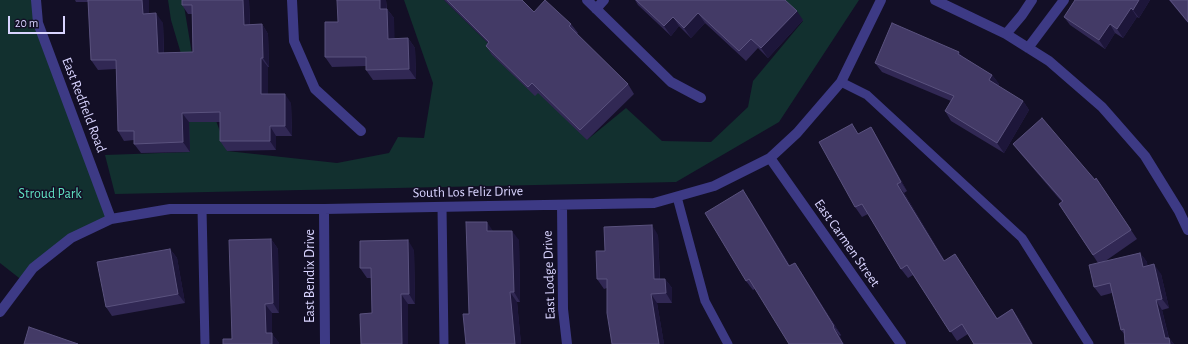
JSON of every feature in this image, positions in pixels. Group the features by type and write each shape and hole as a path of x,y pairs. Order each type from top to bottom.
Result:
{"street":[{"name":"East Redfield Road","path":"36,0 38,23 111,219"},
{"path":"292,0 294,41 315,88 361,131"},
{"path":"587,0 671,82 701,98"},
{"path":"596,9 604,0"},
{"name":"South Los Feliz Drive","path":"0,312 33,268 71,238 111,219 170,209 324,209 654,203 714,186 770,158 797,132 841,82 881,0"},
{"path":"935,0 1006,34 1049,61 1102,107 1145,156 1179,211 1188,230"},
{"path":"1006,34 1032,0"},
{"path":"1028,48 1064,0"},
{"name":"East Carmen Street","path":"770,158 901,344"},
{"name":"East Lodge Drive","path":"562,205 563,309 567,344"},
{"name":"East Bendix Drive","path":"324,209 325,344"}],"lane":[{"path":"841,82 867,95 1022,238 1089,344"},
{"path":"677,197 705,300 728,344"},
{"path":"442,207 444,344"},
{"path":"202,209 205,344"}],"green space":[{"name":"Stroud Park","path":"0,0 36,0 38,23 111,219 71,238 23,281 0,263"},
{"path":"168,0 183,0 192,54 227,151 337,163 389,153 398,137 424,138 433,83 404,0 444,0 554,108 562,100 587,140 626,108 662,141 711,142 748,107 753,81 803,21 781,0 859,0 779,122 676,182 115,194 105,155 190,152 182,57 171,20"}],"building":[{"path":"88,0 142,0 143,14 156,13 158,53 193,52 192,5 182,5 182,0 243,0 244,25 262,24 263,58 261,58 261,94 285,94 285,126 270,126 270,141 220,141 220,112 182,113 183,142 134,144 134,131 118,131 116,60 91,60"},
{"path":"337,0 380,0 380,9 387,9 388,39 408,38 409,69 366,70 366,57 325,57 325,22 338,22"},
{"path":"447,0 522,0 534,12 545,0 571,24 569,26 628,84 580,130 532,83 528,87 486,46 489,42"},
{"path":"636,0 785,0 797,11 761,48 751,39 739,51 698,13 684,28 673,17 664,26"},
{"path":"1075,0 1139,0 1133,10 1131,8 1117,29 1110,24 1099,40 1064,17"},
{"path":"1170,0 1188,0 1188,22"},
{"path":"892,23 959,52 958,54 992,75 989,80 1023,101 997,143 945,111 954,96 875,63"},
{"path":"1042,118 1095,180 1096,178 1131,230 1093,255 1059,204 1063,201 1013,144"},
{"path":"852,124 858,134 871,127 901,182 897,184 944,261 955,254 997,319 1012,309 1032,344 974,344 962,324 950,332 907,265 901,269 862,204 855,207 819,142"},
{"path":"743,190 789,266 795,263 834,326 833,327 843,344 789,344 749,279 746,281 705,213"},
{"path":"466,222 487,222 487,231 512,231 514,292 510,292 515,344 466,344 463,314 469,314"},
{"path":"652,225 654,279 665,279 666,293 651,294 659,344 612,344 607,313 607,279 597,279 596,251 605,251 604,227"},
{"path":"271,239 273,303 265,304 266,333 272,333 272,344 223,344 223,339 232,339 229,240"},
{"path":"408,240 409,294 401,294 402,344 361,344 360,314 372,313 371,268 360,268 360,241"},
{"path":"170,249 178,294 106,307 97,262"},
{"path":"1140,253 1143,267 1154,264 1162,299 1156,300 1165,338 1169,338 1170,344 1125,344 1124,329 1121,330 1110,283 1094,287 1089,265"},
{"path":"29,327 78,344 24,344"}]}
